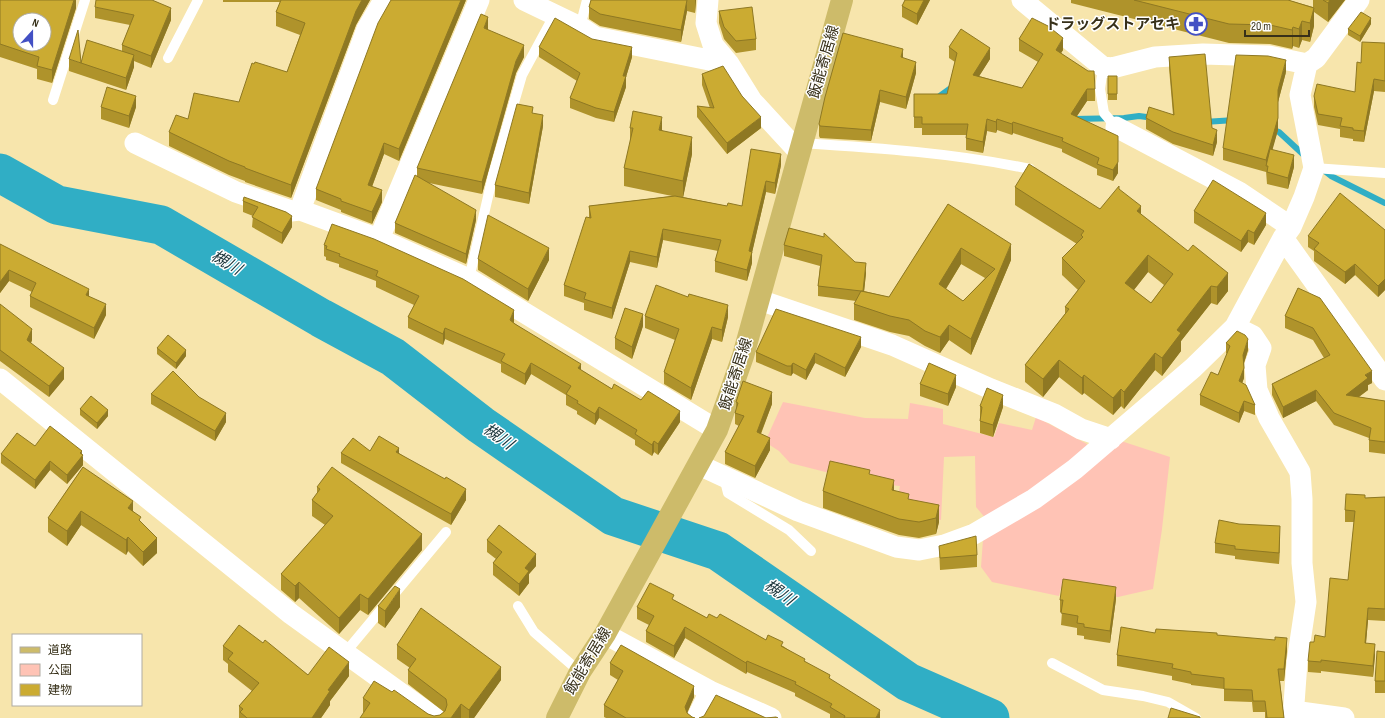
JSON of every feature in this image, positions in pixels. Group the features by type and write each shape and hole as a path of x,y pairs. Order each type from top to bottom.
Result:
{"main road":[{"name":"飯能寄居線","path":"557,718 580,672 605,634 717,430 744,356 800,147 842,0"}],"street":[{"path":"300,210 367,29 384,0"},
{"path":"380,239 479,0"},
{"path":"524,0 580,27 594,38 649,47 711,62 729,64"},
{"path":"708,0 706,23 713,45 729,64 752,101 800,147"},
{"path":"1022,0 1103,67 1112,68 1155,57 1203,54 1270,56 1307,64"},
{"path":"699,465 798,511 846,530 896,547 919,550 944,545 974,534 1034,499 1075,469 1111,439 1193,368 1235,327 1287,232 1314,168 1300,96 1307,64 1316,58 1358,0"},
{"path":"1116,127 1239,192 1287,232 1385,380"},
{"path":"135,143 236,192 291,211 300,210 380,239 469,279 717,430"},
{"path":"759,300 892,345 1054,414 1081,429 1111,439"},
{"path":"1235,327 1253,336 1261,348 1255,365 1258,390 1269,418 1300,472 1302,499 1302,563 1306,602 1297,662 1293,714 1344,718"},
{"path":"0,379 291,614 435,718"},
{"path":"605,634 710,691 771,718"},
{"path":"696,718 710,691"}],"lane":[{"path":"53,100 85,0"},
{"path":"168,58 198,0"},
{"path":"580,27 587,0"},
{"path":"469,279 493,175 522,75 555,14"},
{"path":"1103,67 1100,89 1104,113 1116,127"},
{"path":"800,147 932,152 989,160 1030,169"},
{"path":"1314,168 1385,173"},
{"path":"724,477 728,493 789,530 811,551"},
{"path":"345,653 446,532"},
{"path":"518,606 534,632 580,672"},
{"path":"1052,663 1103,690 1143,696 1168,702 1196,718"}],"green space":[{"path":"783,402 865,418 908,419 910,403 943,409 943,424 994,437 999,423 1032,430 1036,417 1087,444 1083,456 987,520 976,507 975,456 944,457 941,520 911,514 897,500 900,486 869,483 790,463 779,451 765,442"},
{"path":"1118,440 1170,457 1162,529 1153,589 1118,597 1101,596 1061,588 1059,596 992,582 981,567 983,540"}],"building":[{"path":"0,0 74,0 52,70 37,66 39,57 24,52 52,52 52,12 12,12 12,48 0,44"},
{"path":"96,0 152,0 171,8 151,56 122,45 134,15 95,7"},
{"path":"281,0 362,0 356,11 291,185 245,168 169,132 176,115 188,119 194,93 239,102 252,63 254,64 255,62 287,72 305,23 276,12"},
{"path":"391,0 461,0 399,149 384,143 368,185 382,190 372,212 341,201 341,199 316,189 378,23"},
{"path":"591,0 687,0 681,30 600,14 589,7"},
{"path":"905,0 924,0 917,14 902,6"},
{"path":"1134,0 1288,0 1314,8 1310,23 1302,21 1299,29 1293,27 1292,30 1270,25 1229,24"},
{"path":"1323,0 1330,0 1328,3"},
{"path":"752,7 756,39 736,41 724,27 719,11"},
{"path":"1361,12 1371,18 1360,36 1348,29"},
{"path":"481,14 488,17 484,28 524,45 516,61 482,182 417,168"},
{"path":"555,18 592,39 632,47 623,76 626,76 614,112 596,108 570,98 580,73 539,47"},
{"path":"1032,18 1048,26 1063,38 1056,50 1088,71 1094,71 1095,89 1087,89 1071,114 1118,136 1118,162 1113,170 1097,164 1099,158 1062,141 1063,138 1013,122 1012,124 997,119 996,122 987,119 983,142 966,138 968,124 922,124 922,117 914,117 914,94 947,94 957,53 949,47 961,29 990,48 973,75 1022,88 1043,54 1019,39"},
{"path":"78,30 81,63 69,59"},
{"path":"843,33 903,49 901,57 916,62 906,97 880,90 871,130 820,126 819,124"},
{"path":"87,40 134,55 126,78 81,63"},
{"path":"1362,42 1385,43 1385,81 1374,79 1364,131 1353,130 1353,128 1340,126 1342,118 1318,114 1314,96 1317,84 1355,92 1357,62 1361,63"},
{"path":"1205,54 1212,128 1217,130 1213,145 1173,132 1146,118 1149,107 1174,115 1169,57"},
{"path":"1236,55 1268,56 1286,60 1278,90 1278,118 1266,160 1223,148"},
{"path":"723,66 742,96 761,117 727,143 697,106 714,108 702,74"},
{"path":"1108,76 1117,76 1117,94 1108,94"},
{"path":"107,87 136,96 129,116 101,107"},
{"path":"517,104 533,107 532,113 543,115 529,193 495,185"},
{"path":"633,111 662,117 659,130 692,137 683,181 624,168 633,128 630,128"},
{"path":"751,149 781,154 775,183 766,181 749,251 752,252 747,270 715,261 721,240 663,229 657,257 630,251 612,308 584,299 586,293 564,285 586,217 591,218 589,206 675,196 727,206 728,203 742,206"},
{"path":"1270,149 1294,155 1288,178 1267,172 1268,166 1266,166"},
{"path":"1029,164 1100,209 1119,186 1119,189 1141,206 1137,211 1188,251 1193,245 1228,273 1217,287 1211,286 1177,330 1181,333 1162,358 1155,353 1124,392 1121,389 1113,398 1084,375 1082,378 1059,360 1043,379 1025,365 1069,309 1065,307 1085,281 1062,258 1083,237 1081,235 1084,231 1015,187","holes":["1148,255 1173,274 1151,303 1125,283"]},
{"path":"415,175 476,210 466,254 395,223"},
{"path":"1213,180 1266,213 1254,233 1248,230 1241,241 1194,211"},
{"path":"1340,193 1385,230 1385,279 1378,286 1355,264 1345,272 1314,249 1319,243 1308,236"},
{"path":"244,197 286,212 292,216 282,233 252,217 258,207 243,201"},
{"path":"948,204 1011,244 971,339 949,325 940,337 925,331 909,320 890,316 854,304 861,291 889,297","holes":["961,248 995,269 963,301 939,284"]},
{"path":"488,215 549,248 528,289 478,259"},
{"path":"332,224 374,239 463,279 514,310 510,320 581,364 578,368 612,389 614,384 641,400 648,391 680,411 658,444 654,441 652,445 635,434 637,430 599,407 595,414 577,403 578,401 566,394 571,386 531,363 525,374 501,361 505,354 445,328 443,334 408,317 419,296 376,276 378,271 339,256 340,254 326,249 327,246 324,245"},
{"path":"789,228 824,237 824,233 855,262 866,263 863,291 818,286 822,255 784,245"},
{"path":"0,244 89,289 86,295 106,304 94,328 30,296 36,283 9,270 0,282"},
{"path":"656,285 688,297 689,294 728,305 722,330 712,327 691,388 664,372 679,329 645,316"},
{"path":"1298,288 1320,298 1372,371 1365,375 1368,378 1346,395 1385,401 1385,442 1369,440 1371,428 1334,413 1316,390 1283,407 1272,384 1330,355 1313,328 1285,316"},
{"path":"0,304 32,329 27,340 64,368 49,386 0,350"},
{"path":"625,308 643,314 632,347 615,338"},
{"path":"776,309 861,337 845,368 815,353 806,370 793,363 791,366 787,366 756,352"},
{"path":"1237,331 1245,335 1248,339 1243,355 1244,368 1239,381 1246,385 1255,405 1244,401 1239,413 1200,395 1211,372 1218,375 1230,346 1226,343"},
{"path":"168,335 186,350 176,363 157,348"},
{"path":"929,363 956,375 948,394 920,384"},
{"path":"173,371 199,397 226,413 215,431 151,394"},
{"path":"743,381 772,392 757,432 770,438 755,466 725,452 744,416 735,413 738,403 736,402"},
{"path":"987,388 1003,395 993,425 980,421 982,407 980,406"},
{"path":"91,396 108,410 97,423 80,409"},
{"path":"50,426 82,451 80,453 83,455 67,475 50,461 35,480 1,454 17,433 35,446"},
{"path":"379,436 399,448 396,452 445,479 446,477 466,489 451,514 341,453 353,438 370,451"},
{"path":"830,461 870,470 869,474 894,480 892,490 909,494 908,499 939,505 936,518 919,522 899,519 823,491"},
{"path":"83,467 133,501 128,508 141,517 139,520 157,538 143,552 128,537 126,540 81,511 67,531 48,518"},
{"path":"332,467 422,534 368,599 360,594 339,618 299,582 295,586 281,574 333,516 312,500 320,489 317,487"},
{"path":"1346,494 1365,495 1365,498 1385,497 1385,609 1368,608 1365,643 1375,644 1373,666 1321,660 1321,662 1308,661 1310,642 1314,642 1315,635 1325,637 1330,578 1348,580 1355,511 1345,510"},
{"path":"1219,520 1239,524 1280,526 1279,553 1235,549 1235,546 1215,543"},
{"path":"499,525 536,554 525,568 529,571 519,584 493,563 502,552 487,540"},
{"path":"976,536 977,555 940,558 939,546"},
{"path":"1063,579 1116,587 1110,631 1084,627 1084,624 1077,623 1078,616 1061,613 1063,600 1060,600"},
{"path":"650,583 674,595 672,599 707,618 709,614 717,618 720,614 766,640 768,635 783,642 781,646 830,675 829,678 880,710 876,718 844,718 845,716 830,707 832,704 795,684 796,682 747,661 746,663 685,627 674,646 646,631 654,616 637,607"},
{"path":"395,586 400,589 385,611 378,606"},
{"path":"421,608 501,667 469,710 461,704 451,718 360,718 370,703 363,698 374,681 392,692 394,690 428,714 434,716 440,715 445,711 447,705 446,699 408,670 416,659 397,645"},
{"path":"239,625 263,643 265,640 308,675 329,647 349,662 328,690 330,691 312,718 247,718 240,712 243,709 239,706 259,683 228,659 233,653 223,646"},
{"path":"1121,627 1155,633 1156,629 1217,633 1217,635 1275,640 1275,637 1287,638 1284,669 1278,669 1284,718 1267,718 1265,701 1253,701 1252,690 1224,689 1224,678 1191,674 1191,672 1172,668 1173,664 1117,655"},
{"path":"621,645 694,686 685,707 687,713 695,718 626,718 604,705 623,671 610,663"},
{"path":"1377,651 1385,652 1385,681 1375,681"},
{"path":"716,695 766,718 699,718 704,716"},
{"path":"1171,708 1200,717 1200,718 1168,718"}],"waterway":[{"path":"937,98 955,85"},
{"path":"1074,119 1124,118 1139,116 1154,118"},
{"path":"1204,122 1235,120"},
{"path":"1271,129 1279,132 1307,158"},
{"path":"1322,169 1331,176 1385,203"},
{"name":"槻川","path":"0,173 57,205 161,225 321,318 393,357 481,425 613,516 718,551 908,682 990,718"}],"place":[{"name":"ドラッグストアセキ","path":"1196,24"}]}
